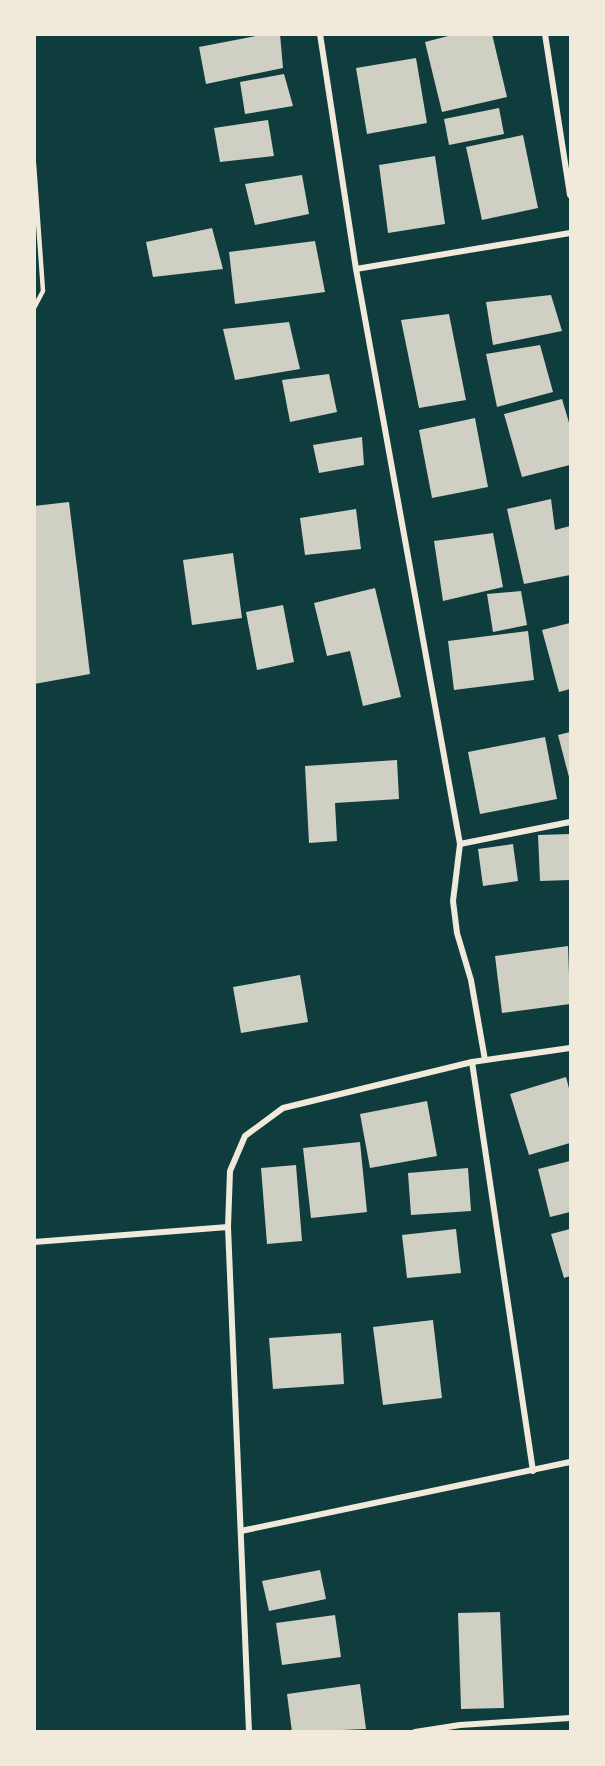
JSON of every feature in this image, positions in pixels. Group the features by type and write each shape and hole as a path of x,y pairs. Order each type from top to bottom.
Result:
{"street":[{"path":"320,34 356,269 460,844 453,901 457,933 471,980 485,1060"},
{"path":"545,34 570,195"},
{"path":"356,269 570,233"},
{"path":"460,844 570,822"},
{"path":"249,1731 228,1227 230,1171 245,1136 283,1107 472,1062 570,1048"},
{"path":"472,1062 533,1471"},
{"path":"34,1242 228,1227"},
{"path":"241,1531 570,1462"},
{"path":"415,1731 460,1725 570,1718"}],"lane":[{"path":"34,164 44,291 34,309"}],"building":[{"path":"266,34 280,34 283,68 206,84 199,47"},
{"path":"456,34 492,34 507,97 442,112 425,42"},
{"path":"416,58 427,123 367,134 356,68"},
{"path":"284,74 293,106 245,114 240,82"},
{"path":"499,108 504,134 449,145 444,119"},
{"path":"268,120 274,156 220,162 214,128"},
{"path":"523,135 538,208 482,220 466,147"},
{"path":"435,156 445,224 388,233 379,165"},
{"path":"302,175 309,214 255,225 245,184"},
{"path":"212,228 223,269 153,277 146,242"},
{"path":"315,241 325,292 235,304 229,252"},
{"path":"551,295 562,331 493,345 486,302"},
{"path":"449,314 466,400 419,408 401,320"},
{"path":"289,322 300,369 235,380 223,329"},
{"path":"540,345 553,392 497,407 486,354"},
{"path":"329,374 337,412 290,422 282,380"},
{"path":"562,399 570,426 570,465 522,477 504,414"},
{"path":"475,418 488,487 432,498 419,430"},
{"path":"362,437 364,465 319,473 313,445"},
{"path":"551,499 555,530 570,526 570,575 524,584 507,509"},
{"path":"69,502 90,674 34,684 34,506"},
{"path":"356,509 361,549 305,555 300,518"},
{"path":"493,533 503,587 443,601 434,541"},
{"path":"233,553 242,618 192,625 183,560"},
{"path":"375,588 401,697 363,706 350,651 327,656 314,603"},
{"path":"521,591 527,625 493,632 487,594"},
{"path":"283,605 294,662 257,670 246,612"},
{"path":"570,623 570,689 559,692 542,630"},
{"path":"528,631 534,680 454,690 448,641"},
{"path":"570,732 570,781 558,735"},
{"path":"545,737 557,799 480,814 468,752"},
{"path":"397,760 399,799 335,803 337,841 309,843 305,766"},
{"path":"570,834 570,880 540,881 538,835"},
{"path":"513,844 518,881 483,886 478,849"},
{"path":"568,946 570,1004 502,1013 495,956"},
{"path":"300,975 308,1022 241,1033 233,987"},
{"path":"566,1077 570,1092 570,1143 529,1155 510,1094"},
{"path":"427,1101 437,1156 370,1168 360,1114"},
{"path":"360,1142 367,1212 311,1218 303,1148"},
{"path":"570,1161 570,1212 550,1217 538,1169"},
{"path":"296,1165 302,1241 267,1244 261,1168"},
{"path":"468,1168 471,1211 411,1215 408,1173"},
{"path":"456,1229 461,1273 407,1278 402,1235"},
{"path":"570,1229 570,1276 564,1278 551,1234"},
{"path":"433,1320 442,1398 383,1405 373,1327"},
{"path":"341,1333 344,1384 273,1389 269,1338"},
{"path":"320,1570 326,1599 269,1611 262,1581"},
{"path":"500,1612 504,1708 461,1709 458,1613"},
{"path":"335,1615 341,1657 282,1665 276,1623"},
{"path":"360,1684 366,1729 292,1732 287,1694"}]}
